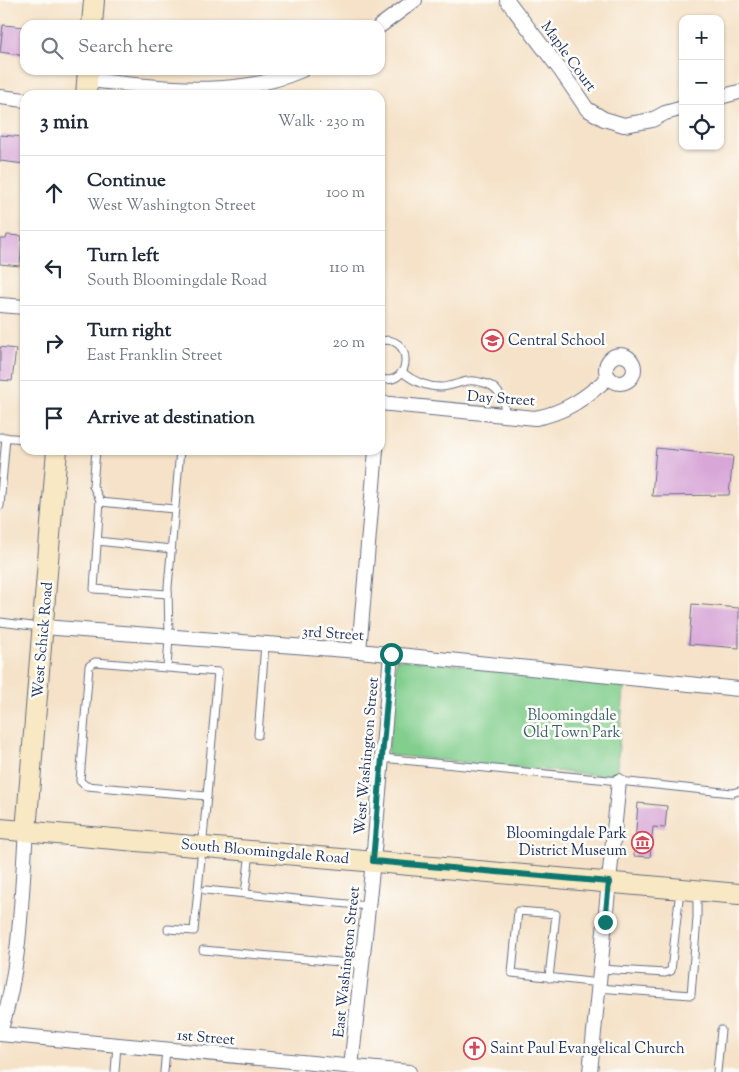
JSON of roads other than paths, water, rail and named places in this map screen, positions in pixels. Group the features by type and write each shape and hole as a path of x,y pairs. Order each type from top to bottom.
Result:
{"main road":[{"path":"92,20 94,0"},
{"name":"West Schick Road","path":"26,831 57,455"},
{"name":"South Bloomingdale Road","path":"0,829 739,894"}],"street":[{"path":"385,22 415,0"},
{"name":"Maple Court","path":"508,0 587,109 604,119 624,125 639,123 679,109"},
{"path":"87,82 188,90 217,89 258,83 285,75"},
{"path":"724,97 739,92"},
{"path":"0,97 20,99"},
{"path":"0,305 20,307"},
{"name":"Day Street","path":"385,404 535,418 565,410 608,378"},
{"path":"360,651 376,455"},
{"name":"3rd Street","path":"43,627 360,651 739,689"},
{"name":"West Washington Street","path":"373,861 391,654"},
{"path":"590,1072 619,780"},
{"path":"0,1033 9,1006 15,974 26,831"},
{"name":"East Washington Street","path":"351,1067 373,861"},
{"name":"1st Street","path":"0,1033 409,1072"}],"lane":[{"path":"385,340 390,340 401,346 406,359 402,372 397,377 385,380"},
{"path":"402,372 412,380 425,385 442,387 470,380 495,387 503,398 506,416"},
{"path":"0,506 3,437 20,439"},
{"path":"96,455 93,486 100,502 94,590 168,594"},
{"path":"166,668 169,637 168,594 179,455"},
{"path":"100,502 174,509"},
{"path":"97,541 171,549"},
{"path":"0,622 43,627"},
{"path":"258,735 265,644"},
{"path":"168,929 194,931 203,846 218,672 94,662 89,666 80,781 86,786 207,796"},
{"path":"382,758 619,780 732,793 739,791"},
{"path":"245,894 250,850"},
{"path":"205,890 368,906"},
{"path":"600,969 665,973 671,971 689,890"},
{"path":"549,978 556,914 518,911 512,973 598,986 691,995 697,918 689,890"},
{"path":"202,950 362,964"},
{"path":"717,1072 721,1030"},
{"path":"115,1072 117,1045"},
{"path":"164,1072 166,1049"}],"place":[{"name":"Central School","path":"492,340"},
{"name":"Bloomingdale Park District Museum","path":"643,842"},
{"name":"Saint Paul Evangelical Church","path":"474,1048"}],"park label":[{"name":"Bloomingdale Old Town Park","path":"572,724"}]}
